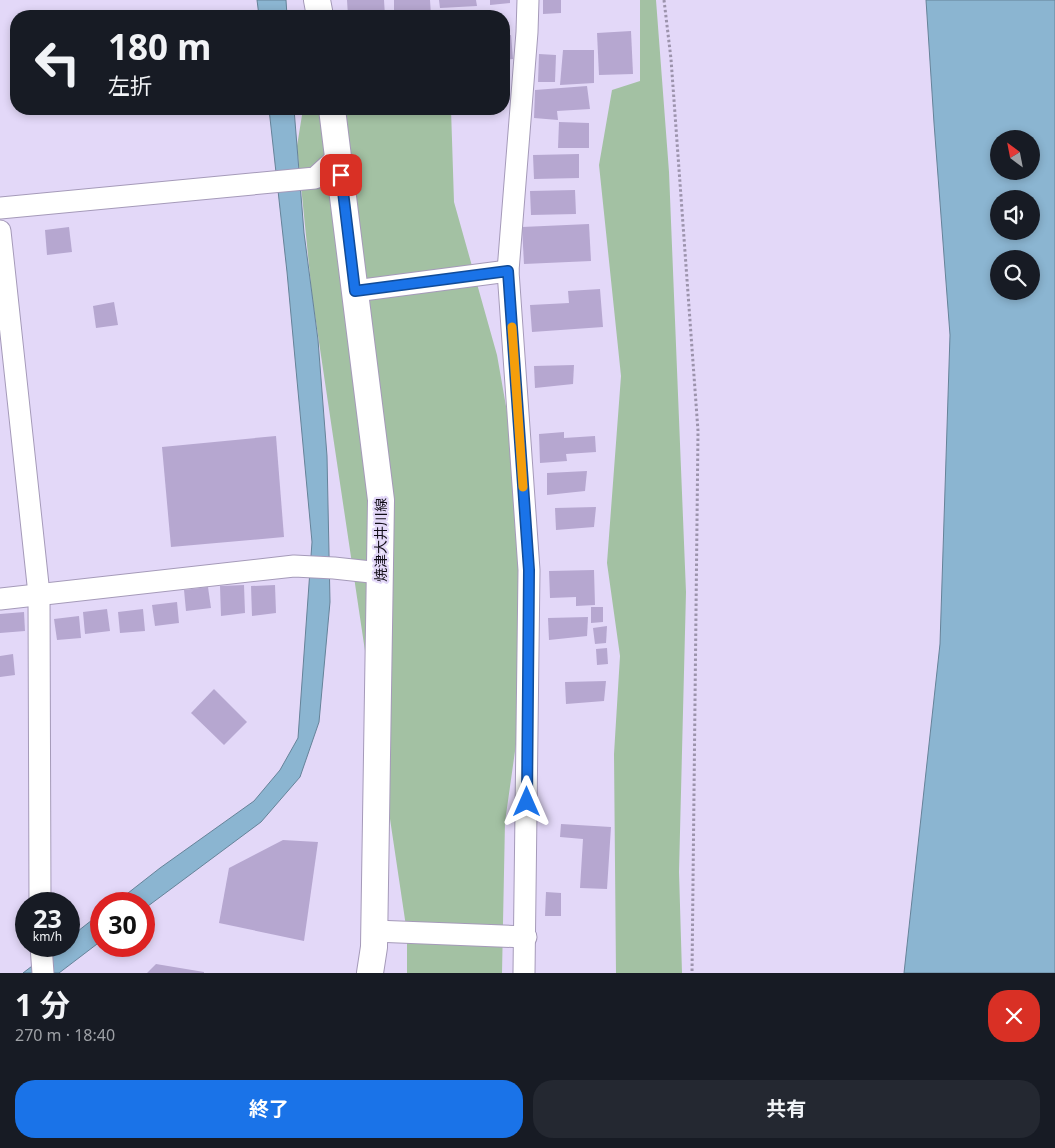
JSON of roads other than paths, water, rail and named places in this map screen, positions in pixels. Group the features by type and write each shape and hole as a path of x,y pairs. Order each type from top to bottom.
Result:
{"main road":[{"name":"焼津大井川線","path":"333,115 381,500 374,947 370,973"}],"street":[{"path":"524,973 526,937 529,570 508,271 528,0"},
{"path":"0,208 315,178 338,156"},
{"path":"0,231 38,594 40,892"},
{"path":"355,291 508,271"},
{"path":"0,599 294,566 380,573"},
{"path":"374,931 526,937"},
{"path":"42,957 43,973"}],"water":[{"path":"257,0 286,0 287,10 258,10"},
{"path":"926,0 1055,0 1055,973 904,973 940,644 950,335"},
{"path":"270,115 294,115 304,233 318,340 327,456 330,602 319,722 300,777 261,822 155,901 155,892 129,892 254,801 280,770 298,738 312,542 287,272"},
{"path":"90,922 90,949 80,957 80,929"},
{"path":"44,957 80,957 59,973 23,973"}]}
